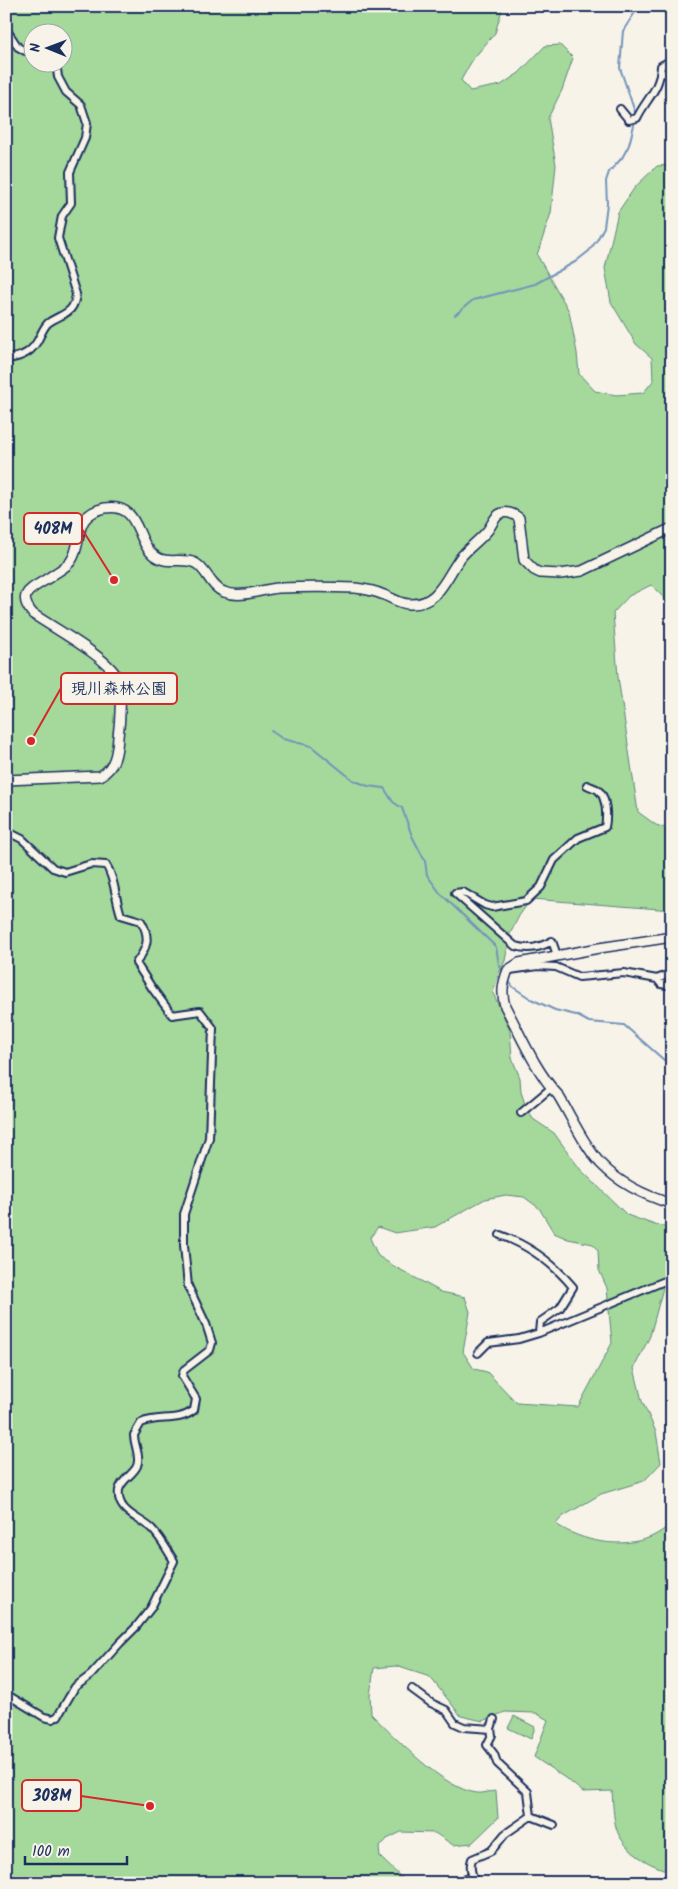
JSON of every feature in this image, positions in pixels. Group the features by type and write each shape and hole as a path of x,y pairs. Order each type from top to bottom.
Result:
{"street":[{"path":"663,6 672,13"},
{"path":"6,29 18,47 22,49"},
{"path":"620,109 629,120 634,119 653,94 660,73 660,66 672,60"},
{"path":"6,359 22,356 30,352 48,324 63,316 75,304 76,294 58,238 62,216 71,203 70,172 85,138 87,123 81,106 66,92 58,78 57,72"},
{"path":"660,73 672,74"},
{"path":"6,780 100,776 108,772 116,756 119,729 118,678 98,658 33,614 25,605 24,600 25,596 32,589 68,564 74,554 82,521 104,508 120,509 132,517 155,557 168,561 185,560 196,564 214,586 224,593 242,595 277,588 354,588 373,590 408,604 421,603 437,593 444,586 460,557 487,531 496,517 502,513 513,513 519,518 524,560 540,573 560,574 582,571 672,528"},
{"path":"557,955 552,941 537,948 526,949 515,946 455,893 463,892 492,907 526,901 541,887 554,860 578,838 605,827 607,817 602,796 599,791 587,785"},
{"path":"6,831 22,839 53,868 65,872 91,864 106,865 112,874 115,899 121,914 141,921 147,931 144,952 136,963 152,988 172,1015 200,1011 213,1028 209,1138 184,1214 188,1286 206,1324 212,1343 210,1350 184,1370 182,1376 196,1399 194,1410 188,1416 141,1423 134,1435 138,1460 136,1466 119,1488 119,1498 123,1507 151,1528 174,1561 151,1608 104,1662 75,1687 58,1716 53,1719 44,1717 6,1694"},
{"path":"672,938 557,955 519,963 508,970 502,987 504,1006 534,1060 601,1164 629,1186 649,1196 672,1204"},
{"path":"508,970 538,966 556,968 579,977 624,973 656,979 672,973"},
{"path":"656,979 661,984 672,986"},
{"path":"521,1113 551,1088"},
{"path":"500,1235 518,1242 542,1258 564,1276 573,1287 560,1308 540,1322 539,1333"},
{"path":"478,1353 488,1343 519,1339 539,1333 672,1278"},
{"path":"672,1414 672,1429"},
{"path":"412,1689 431,1703 446,1710 455,1723 464,1727 491,1728"},
{"path":"494,1719 491,1728 492,1735 487,1746 494,1754 497,1763 528,1792 531,1816"},
{"path":"531,1816 554,1825"},
{"path":"475,1883 470,1864 472,1859 491,1851 505,1834 531,1816"}],"green space":[{"path":"6,6 503,6 495,33 473,59 461,80 470,91 501,85 519,73 545,46 560,45 573,58 562,90 548,118 556,165 551,213 537,255 569,311 579,374 595,391 616,395 643,393 653,381 652,358 636,344 611,302 605,268 618,212 635,187 657,166 672,165 672,610 651,585 629,596 613,613 618,677 638,812 656,825 672,830 672,910 531,899 519,916 510,934 505,961 493,993 510,1030 512,1058 520,1078 521,1092 526,1107 533,1119 554,1133 580,1169 627,1215 655,1225 672,1227 672,1269 663,1288 650,1336 634,1368 642,1401 656,1432 661,1463 644,1481 601,1494 562,1517 556,1524 590,1539 615,1543 639,1541 651,1537 672,1525 672,1872 657,1867 636,1855 625,1844 616,1827 612,1791 583,1792 534,1757 548,1720 536,1713 505,1712 483,1721 461,1716 430,1677 396,1666 374,1668 370,1695 371,1714 435,1773 464,1789 477,1793 496,1791 498,1818 472,1843 453,1845 435,1833 401,1832 387,1839 379,1848 380,1857 407,1883 6,1883","holes":["506,1195 524,1197 539,1208 554,1233 568,1239 593,1244 598,1251 599,1270 607,1288 612,1343 578,1407 517,1403 487,1372 474,1369 463,1352 470,1312 465,1297 441,1292 392,1265 378,1256 370,1238 378,1227 395,1233 435,1227 485,1199"]},
{"path":"514,1716 535,1727 531,1739 508,1728"}],"waterway":[{"path":"455,315 473,300 535,284 575,262 589,251 597,240 604,227 607,204 606,181 609,172 622,158 629,145 634,125 635,112 620,68 623,31 639,6"},
{"path":"271,731 283,739 311,746 353,780 368,786 384,788 393,802 402,808 412,836 425,861 427,875 440,893 496,947 499,965 503,971"},
{"path":"508,980 513,987 531,999 555,1010 576,1015 589,1022 624,1025 664,1060 672,1061"}],"place":[{"name":"408M","path":"114,580"},
{"name":"現川森林公園","path":"31,741"},
{"name":"308M","path":"150,1806"}]}
